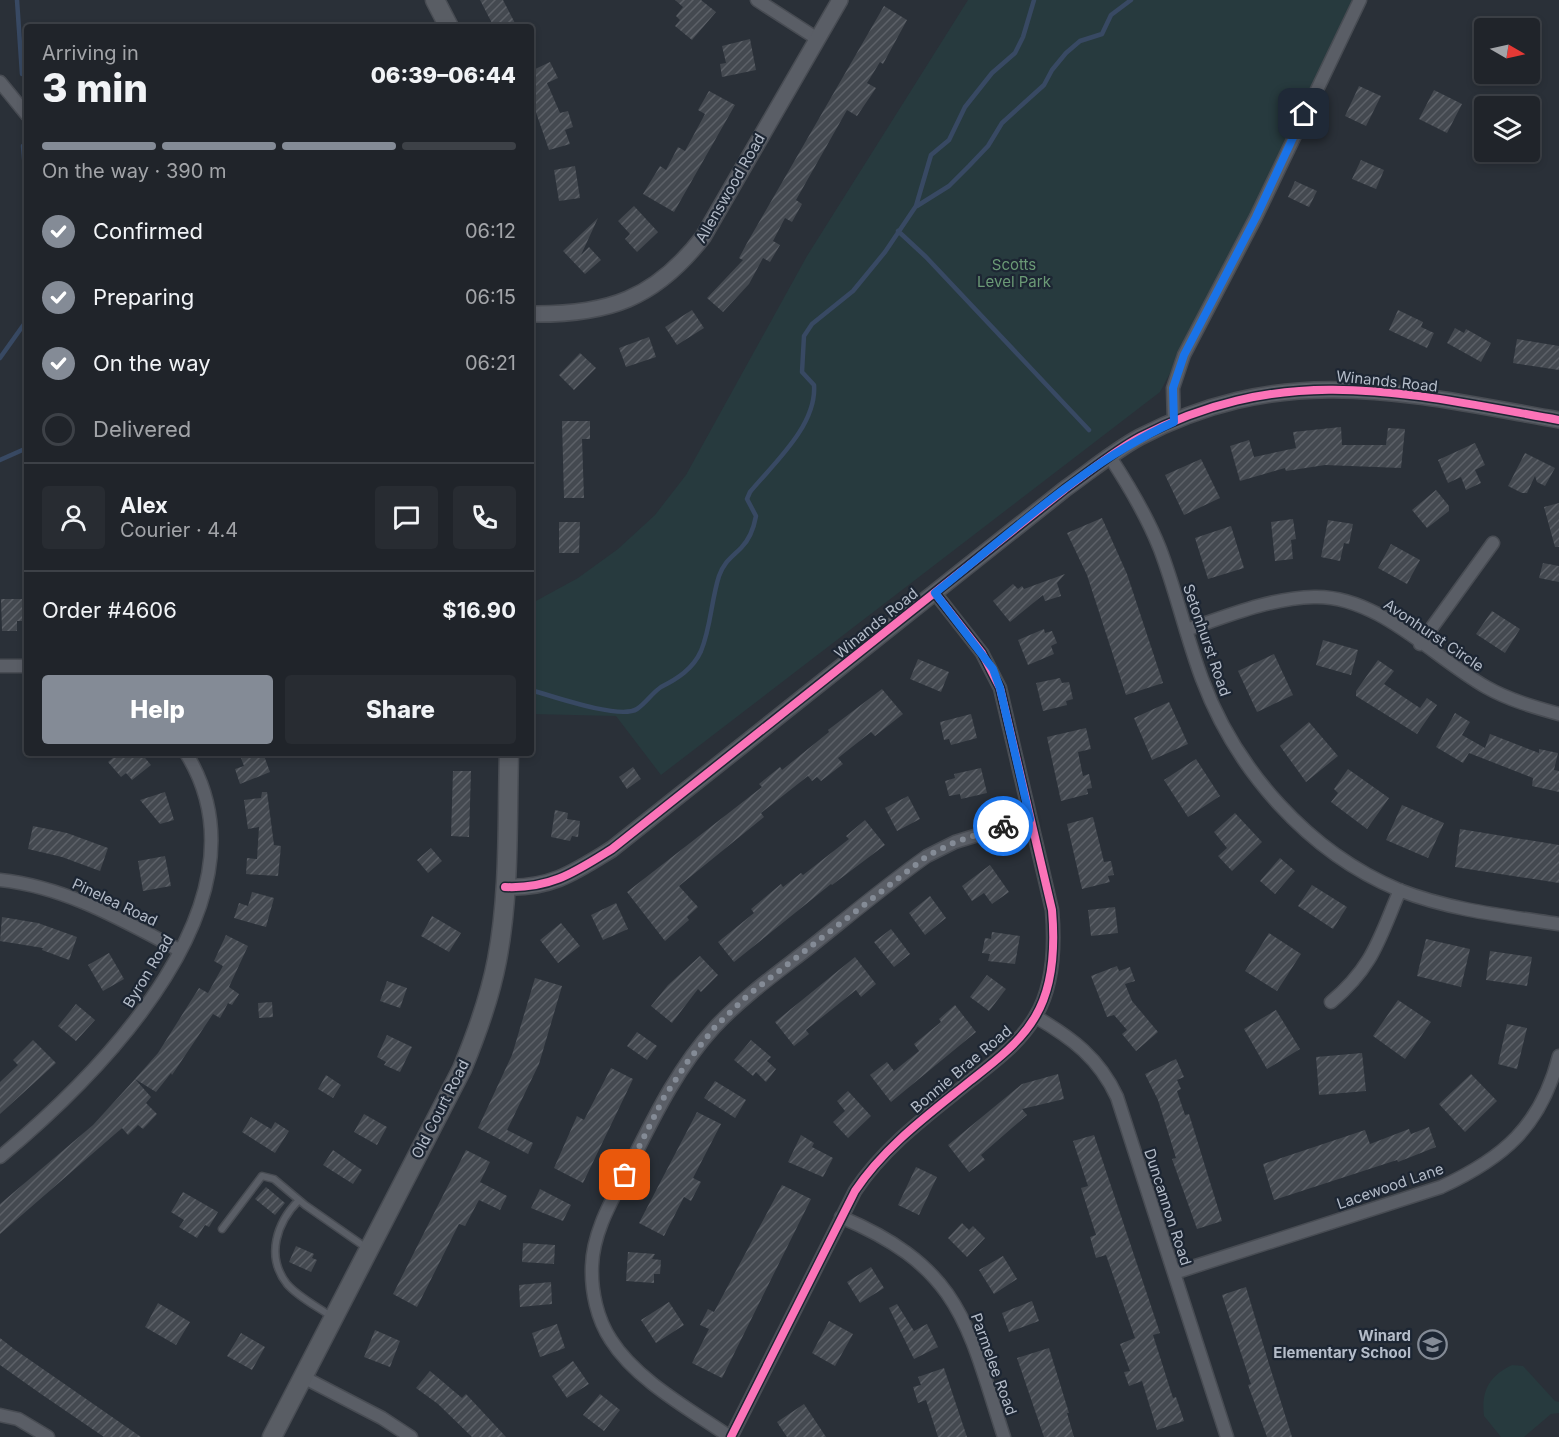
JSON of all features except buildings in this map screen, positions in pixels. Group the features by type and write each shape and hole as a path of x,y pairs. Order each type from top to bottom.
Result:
{"main road":[{"path":"435,0 447,24"},
{"name":"Old Court Road","path":"272,1437 472,1044 497,962 506,886 509,756"}],"street":[{"path":"757,0 816,38"},
{"name":"Allenswood Road","path":"534,314 589,312 616,305 639,295 664,279 684,261 704,237 816,38 840,0"},
{"path":"1174,422 1173,388 1184,355 1256,217 1360,0"},
{"path":"0,82 24,111"},
{"name":"Winands Road","path":"506,886 542,886 579,870 612,849 1065,489 1139,438 1174,422 1242,398 1327,388 1405,394 1559,420"},
{"name":"Setonhurst Road","path":"1110,457 1127,483 1160,549 1216,712 1230,738 1265,788 1284,810 1351,864 1400,890 1466,910 1559,924"},
{"path":"1420,644 1493,543"},
{"name":"Bonnie Brae Road","path":"730,1437 841,1217 869,1169 887,1149 1018,1040 1036,1017 1045,993 1055,940 1052,910 1000,688 993,669 935,593"},
{"name":"Avonhurst Circle","path":"1186,630 1266,604 1317,597 1364,606 1486,687 1531,706 1559,714"},
{"path":"0,666 24,666"},
{"name":"Byron Road","path":"0,1157 65,1100 103,1060 161,983 196,915 208,878 212,842 207,802 187,756"},
{"path":"730,1437 644,1376 625,1359 610,1339 599,1315 592,1266 596,1242 606,1213 663,1099 688,1061 715,1027 747,996 927,856 955,842 1030,819"},
{"name":"Pinelea Road","path":"0,880 40,887 80,900 179,950"},
{"path":"1331,1002 1355,983 1369,963 1400,890"},
{"name":"Duncannon Road","path":"1036,1017 1084,1049 1108,1078 1117,1096 1227,1437"},
{"name":"Lacewood Lane","path":"1174,1273 1441,1187 1493,1160 1527,1125 1542,1102 1554,1076 1559,1056"},
{"name":"Parmelee Road","path":"841,1217 897,1244 915,1258 947,1291 970,1333 1004,1437"},
{"path":"303,1377 382,1418 411,1437"},
{"path":"0,1415 18,1419 48,1437"}],"lane":[{"path":"222,1229 262,1176 274,1179 299,1200 369,1249"},
{"path":"299,1200 286,1213 277,1230 275,1246 280,1271 288,1284 333,1318"}],"green space":[{"name":"Scotts Level Park","path":"968,0 1355,0 1252,218 1160,392 661,775 616,716 534,714 534,602 578,578 618,549 655,515 686,475 807,256"},
{"path":"1512,1365 1523,1366 1555,1401 1559,1402 1559,1413 1551,1414 1524,1437 1501,1437 1484,1416 1484,1399 1488,1385 1504,1369"}],"waterway":[{"path":"17,0 22,74"},
{"path":"534,691 586,706 628,712 637,709 658,689 679,677 694,663 704,642 721,571 728,560 741,548 754,525 756,516 747,499 750,492 792,443 809,415 814,385 802,372 804,336 812,324 853,291 885,252 916,206 931,155 949,140 965,107 992,73 1015,53 1023,37 1034,0"},
{"path":"917,206 949,186 988,146 1002,123 1044,85 1052,70 1066,53 1080,41 1102,34 1111,15 1131,0"},
{"path":"23,146 24,158"},
{"path":"898,231 926,257 1089,430"},
{"path":"0,358 24,324"},
{"path":"0,460 24,449"}],"cycle path":[{"path":"505,887 521,887 549,882 574,872 612,849 1065,489 1140,437 1194,413 1246,398 1297,391 1347,390 1398,393 1559,420"},
{"path":"731,1437 855,1191 893,1145 1014,1044 1035,1017 1050,979 1053,951 1052,910 1000,688 982,653 935,593"}],"way so far":[{"path":"625,1175 663,1099 688,1061 715,1027 747,996 927,856 955,842 1003,826"}],"place":[{"name":"Winard Elementary School","path":"1432,1344"}],"route":[{"path":"1003,826 1030,819 1000,688 993,669 935,593 1065,489 1139,438 1174,422 1173,388 1184,355 1256,217 1304,114"}]}
